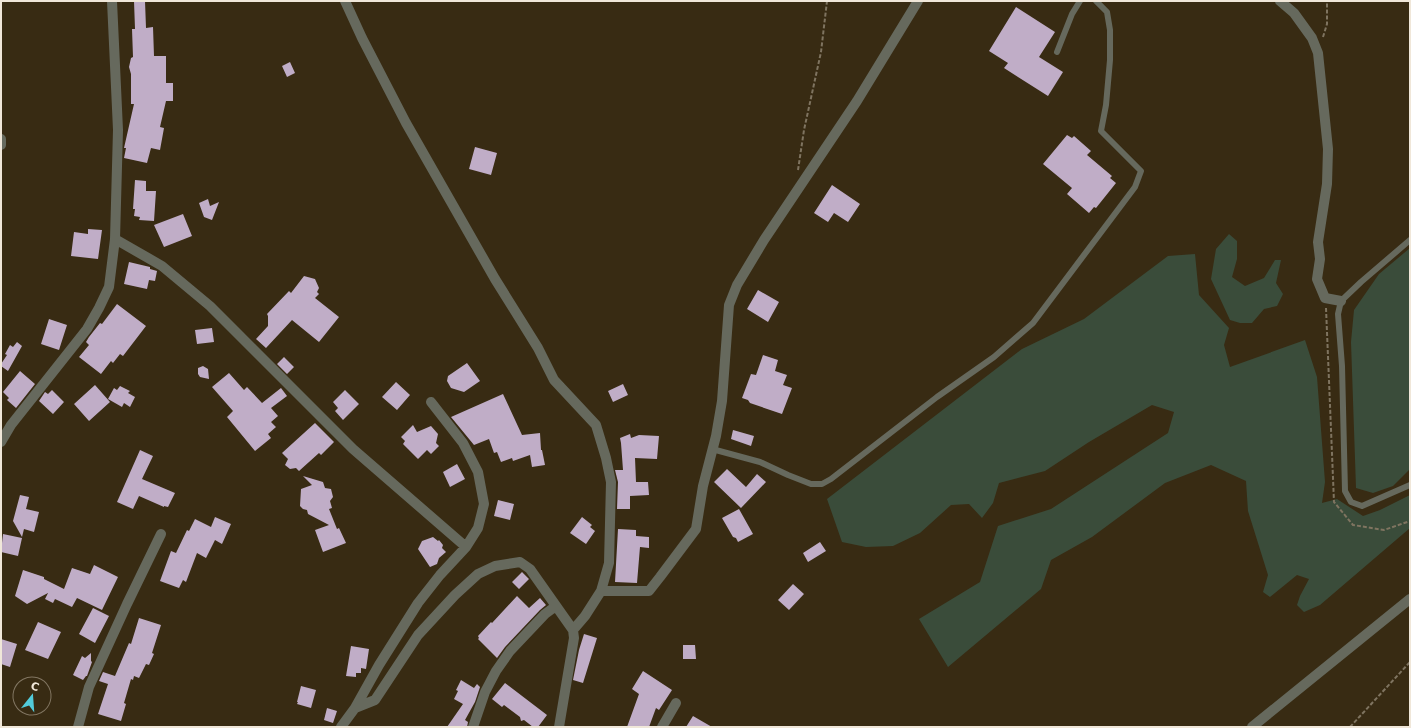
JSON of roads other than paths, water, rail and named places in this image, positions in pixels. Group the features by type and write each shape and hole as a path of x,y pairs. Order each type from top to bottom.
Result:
{"street":[{"path":"1,442 10,425 87,329 109,287 115,239 118,130 112,1"},
{"path":"345,1 362,38 406,123 495,279 538,348 554,380 596,425 606,458 611,482 609,564 601,591 585,616 573,630"},
{"path":"601,591 649,591 696,529 703,486 722,401 729,306 737,286 764,240 858,101 918,1"},
{"path":"1280,1 1294,13 1312,38 1318,54 1328,149 1328,184 1318,242 1320,259 1317,279 1325,298 1341,301"},
{"path":"1,139 1,145"},
{"path":"115,239 162,266 210,306 353,449 466,547"},
{"path":"341,727 355,708 379,665 418,603 440,575 466,547 478,528 484,504 478,472 463,443 431,402"},
{"path":"78,727 89,687 161,534"},
{"path":"355,708 375,700 418,635 455,595 478,574 495,566 520,562 530,569 573,630 574,638 560,727"},
{"path":"1252,727 1410,599"},
{"path":"473,727 485,692 496,671 510,651 545,614 556,606"},
{"path":"662,727 676,703"}],"lane":[{"path":"712,450 760,462 811,484 822,484 843,470 937,397 994,357 1033,323 1135,187 1141,171 1101,131 1106,105 1110,60 1110,30 1107,12 1096,1"},
{"path":"1057,52 1078,2"},
{"path":"1410,240 1341,301 1338,314 1342,366 1345,491 1351,502 1362,506 1410,485"}]}
